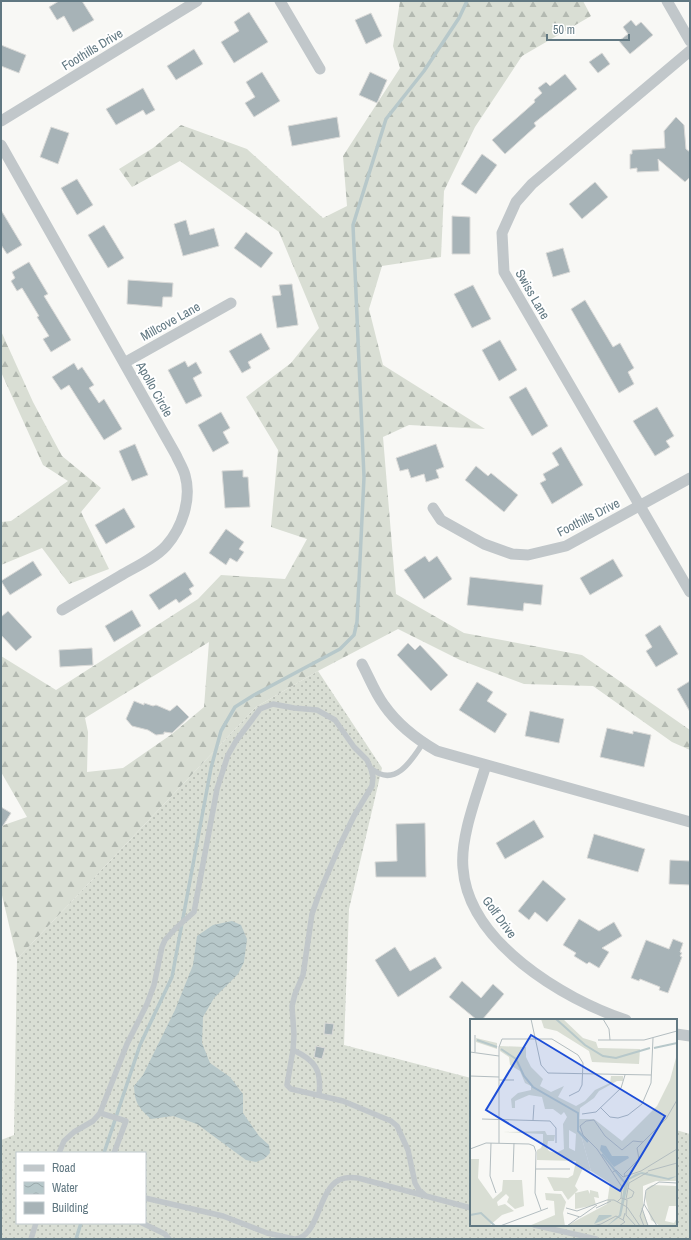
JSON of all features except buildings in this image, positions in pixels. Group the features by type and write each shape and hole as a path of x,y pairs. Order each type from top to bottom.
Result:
{"street":[{"name":"Foothills Drive","path":"1,121 197,1"},
{"path":"280,1 320,69"},
{"path":"667,1 690,41"},
{"name":"Swiss Lane","path":"690,51 532,184 516,202 502,233 504,272 690,592"},
{"name":"Apollo Circle","path":"1,145 176,455 185,475 187,491 182,520 165,546 150,558 62,610"},
{"name":"Millcove Lane","path":"124,363 231,303"},
{"name":"Foothills Drive","path":"433,508 441,520 484,544 512,554 528,555 566,546 690,478"},
{"path":"362,664 383,704 401,726 423,743 438,751 690,822"},
{"name":"Golf Drive","path":"486,765 467,830 463,852 462,869 466,886 474,907 488,928 503,946 548,983 586,1004 624,1019"},
{"path":"677,1034 690,1036"}],"lane":[{"path":"59,1152 64,1140 74,1132 93,1121 100,1113 127,1044 147,1004 154,985 162,947 165,940 194,912 219,782 228,755 236,741 260,709 273,704 317,710 327,714 335,720 354,747 367,760 372,769 376,773 386,776 402,770 413,759 423,743"},
{"path":"372,769 372,786 354,816 342,841 312,914 303,975 292,1006 294,1035 293,1050 287,1081 289,1088 343,1101 391,1120 397,1126 408,1150 415,1183 419,1190 426,1196"},
{"path":"293,1050 309,1059 315,1066 320,1076 320,1095"},
{"path":"100,1113 126,1121 114,1152"},
{"path":"146,1198 223,1216 267,1233 295,1239 301,1238 306,1234 331,1186 339,1180 348,1177 358,1178 470,1208"},
{"path":"31,1239 36,1224"},
{"path":"144,1224 165,1234 169,1239"},
{"path":"538,1226 596,1239"}],"green space":[{"path":"400,1 583,1 591,16 522,56 475,127 444,191 441,257 382,266 369,309 383,365 485,429 409,425 383,437 396,594 464,633 582,655 690,730 690,750 672,742 593,686 524,684 460,660 398,629 318,671 256,707 17,959 1,891 1,826 27,817 1,772 1,656 56,690 198,599 221,575 285,579 307,539 271,527 278,450 246,397 291,363 319,328 279,232 180,161 132,187 119,169 153,148 181,125 247,149 323,218 347,206 343,156 400,68 393,46","holes":["209,642 204,707 172,734 123,768 87,772 88,732 85,718"]},
{"path":"1,331 33,402 62,456 101,488 81,512 109,569 69,584 42,548 1,565 1,522 11,521 68,481 43,465 1,372"},
{"path":"318,671 382,768 349,909 344,1045 470,1078 470,1226 677,1226 677,1130 690,1134 690,1239 1,1239 1,1140 14,1135 17,959 256,707"}],"water":[{"path":"232,921 241,925 247,939 244,962 238,974 214,998 203,1017 202,1043 210,1063 230,1077 243,1094 243,1113 259,1136 269,1145 270,1153 264,1159 256,1162 246,1160 197,1124 173,1116 151,1119 136,1101 134,1092 134,1086 143,1075 175,1010 193,965 197,936 213,925"}],"waterway":[{"path":"104,1152 140,1045 172,977 211,768 221,731 235,707 254,695 340,649 354,635 357,622 364,477 353,225 386,119 424,71 459,18 467,1"},
{"path":"76,1239 81,1224"}]}
